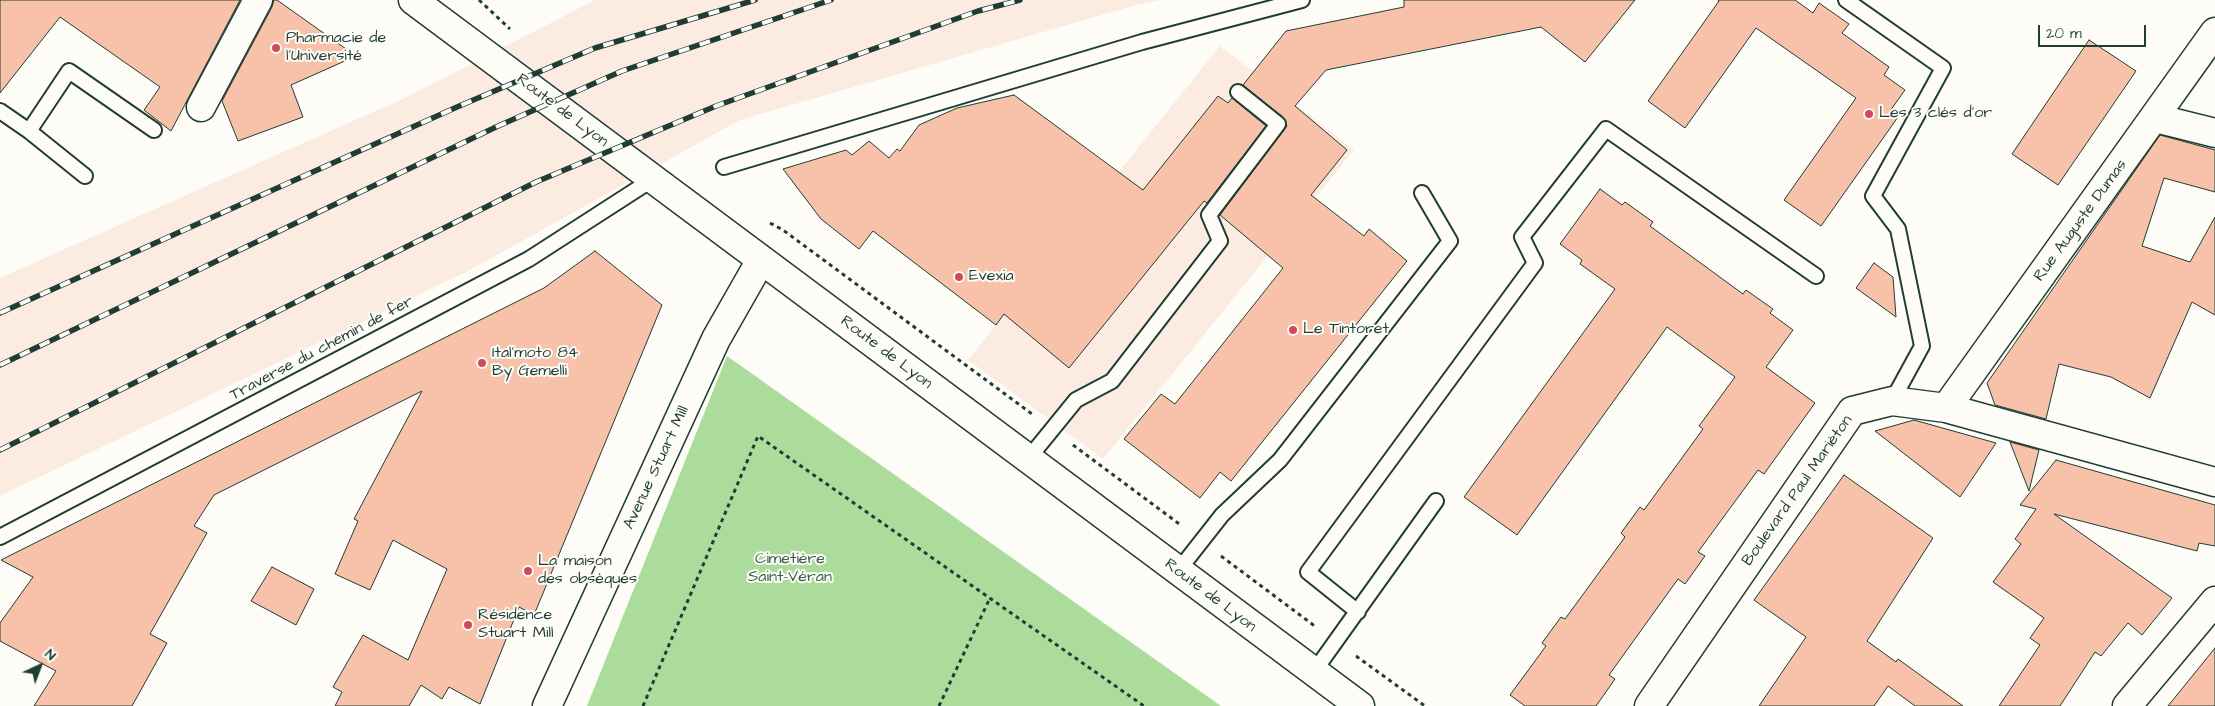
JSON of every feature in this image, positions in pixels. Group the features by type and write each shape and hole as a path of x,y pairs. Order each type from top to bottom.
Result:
{"street":[{"path":"201,107 258,0"},
{"name":"Route de Lyon","path":"413,0 1313,673 1360,706"},
{"name":"Rue Auguste Dumas","path":"1946,408 2215,32"},
{"path":"2155,118 2215,133"},
{"name":"Avenue Stuart Mill","path":"547,706 716,339 761,260"},
{"name":"Boulevard Paul Marièton","path":"1649,706 1852,411 1892,401 1946,408 2215,482"},
{"path":"2127,706 2215,601"}],"lane":[{"path":"724,167 1142,42 1302,0"},
{"path":"1846,0 1943,68 1873,196 1898,229 1922,346 1892,401"},
{"path":"28,131 69,72 154,130"},
{"path":"1028,459 1076,400 1112,381 1220,241 1209,215 1278,124 1238,92"},
{"path":"0,111 85,176"},
{"path":"1358,612 1308,572 1535,263 1522,237 1606,129 1816,276"},
{"name":"Traverse du chemin de fer","path":"0,537 529,259 652,178"},
{"path":"1178,571 1222,515 1280,460 1450,241 1422,193"},
{"path":"1313,673 1436,501"}],"path":[{"path":"643,706 758,436 1144,706"},
{"path":"939,706 990,598"},
{"path":"1356,655 1425,706"}],"shaded area":[{"path":"595,0 1161,0 1136,5 740,120 468,271 0,496 0,278 405,98"},
{"path":"1220,46 1354,150 1103,459 968,360"}],"green space":[{"name":"Cimetière Saint-Véran","path":"727,356 1221,706 587,706"}],"building":[{"path":"0,0 240,0 171,131 144,110 160,87 60,17 0,93"},
{"path":"274,0 277,0 356,56 291,85 303,117 238,141 222,101"},
{"path":"1404,0 1635,0 1585,62 1541,27 1326,70 1295,106 1347,150 1311,195 1364,236 1369,229 1407,261 1231,481 1220,472 1200,498 1124,439 1161,394 1175,404 1283,268 1220,215 1287,126 1283,117 1243,85 1286,31 1404,7"},
{"name":"Les 3 clés d'or","path":"1718,0 1795,0 1813,13 1819,3 1849,24 1842,33 1889,67 1884,75 1905,90 1890,111 1898,117 1821,226 1784,200 1856,98 1756,28 1685,128 1648,101"},
{"path":"2089,40 2136,71 2058,185 2012,154"},
{"path":"1014,95 1143,190 1218,96 1228,103 1232,98 1266,126 1207,203 1204,201 1069,368 1004,314 996,325 873,231 859,249 821,219 783,169 846,150 852,155 869,141 889,158 897,149 900,151 919,125 957,108"},
{"path":"2160,135 2215,150 2215,192 2164,178 2142,246 2190,262 2215,217 2215,315 2192,302 2150,398 2111,377 2059,364 2046,419 1995,405 1987,383"},
{"path":"1600,189 1622,205 1625,202 1653,222 1650,226 1743,294 1746,290 1773,309 1770,313 1793,330 1766,367 1815,403 1764,474 1758,470 1698,552 1705,556 1685,584 1678,579 1609,675 1615,679 1596,706 1525,706 1510,695 1546,646 1542,643 1561,617 1565,619 1625,537 1621,533 1640,507 1644,510 1703,429 1699,426 1735,377 1667,327 1517,535 1464,497 1615,289 1580,264 1582,260 1560,244"},
{"path":"595,251 662,305 534,615 519,607 480,704 449,687 442,699 421,685 409,706 335,706 342,692 333,687 363,635 408,660 447,569 393,540 370,590 335,574 358,521 354,519 422,391 214,495 194,526 207,533 150,634 167,643 132,706 34,706 56,671 0,641 0,623 33,577 1,560 544,288"},
{"path":"1874,263 1893,277 1896,317 1856,288"},
{"path":"1914,420 1996,443 1960,497 1875,431"},
{"path":"2010,442 2039,450 2029,491"},
{"path":"2056,460 2215,505 2215,546 2199,543 2197,551 2054,514 2172,598 2142,635 2128,623 2101,656 2095,652 2060,706 1999,706 2040,645 2030,638 2044,618 1993,582 2021,544 2015,539 2036,509 2020,505"},
{"path":"1844,475 1933,538 1867,641 1896,662 1898,659 1963,706 1915,706 1888,686 1874,706 1759,706 1806,637 1754,600"},
{"path":"272,567 314,589 296,625 251,601"},
{"path":"2215,648 2215,706 2168,706"}],"railway":[{"path":"0,313 457,107 595,48 755,0"},
{"path":"0,365 496,127 622,71 831,0"},
{"path":"0,450 536,182 716,106 978,11 1020,0"}],"place":[{"name":"Pharmacie de l'Université","path":"276,48"},
{"name":"Les 3 clés d'or","path":"1869,114"},
{"name":"Evexia","path":"959,277"},
{"name":"Le Tintoret","path":"1293,330"},
{"name":"Ital'moto 84 By Gemelli","path":"482,363"},
{"name":"La maison des obsèques","path":"528,571"},
{"name":"Résidence Stuart Mill","path":"468,625"}]}
